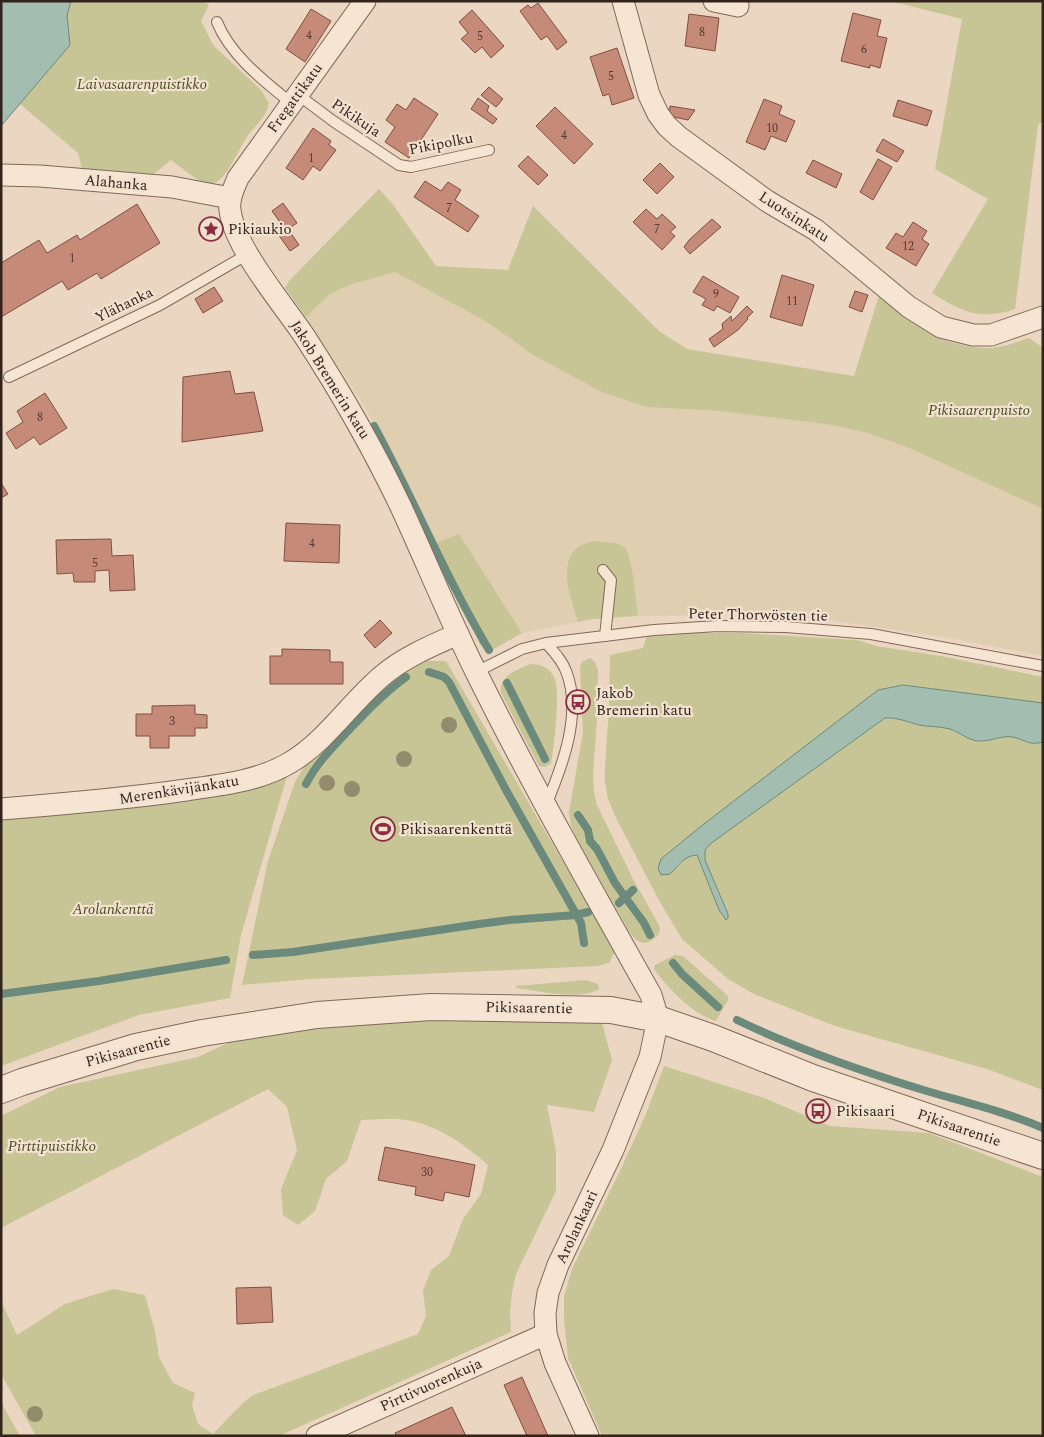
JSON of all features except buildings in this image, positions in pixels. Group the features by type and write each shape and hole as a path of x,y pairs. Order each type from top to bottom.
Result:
{"street":[{"name":"Fregattikatu","path":"230,198 238,178 365,1"},
{"name":"Luotsinkatu","path":"622,1 650,95 658,114 679,137 767,201 816,230 909,307 941,327 973,335 991,335 1043,317"},
{"path":"714,1 738,6"},
{"name":"Alahanka","path":"1,175 40,176 172,187 230,198"},
{"name":"Jakob Bremerin katu","path":"230,198 232,220 238,237 348,405 400,504 476,672 650,995 658,1019"},
{"name":"Merenkävijänkatu","path":"1,809 131,798 231,784 269,772 291,762 315,743 381,677 407,657 458,634"},
{"name":"Pikisaarentie","path":"1,1090 136,1047 202,1032 317,1015 431,1007 611,1010 658,1019 713,1038 813,1078 1043,1156"},
{"name":"Arolankaari","path":"588,1436 555,1363 546,1334 545,1313 548,1293 558,1265 613,1150 650,1057 658,1019"},
{"name":"Pirttivuorenkuja","path":"317,1436 546,1334"}],"lane":[{"name":"Pikikuja","path":"217,22 242,59 265,82 333,121 399,164"},
{"name":"Pikipolku","path":"399,164 411,166 489,150"},
{"name":"Ylähanka","path":"9,377 160,305 248,254"},
{"path":"603,570 611,580 605,636"},
{"name":"Peter Thorwösten tie","path":"476,672 522,649 546,643 718,626 786,627 872,634 1043,666"},
{"path":"546,643 566,671 572,709 569,740 560,770 546,805"}],"shaded area":[{"path":"1,1 71,1 67,16 70,45 1,126"},
{"path":"395,272 487,322 533,355 602,392 646,407 719,411 832,425 868,433 909,448 1043,509 1043,656 949,638 815,618 735,615 638,616 630,556 610,542 593,541 579,546 568,560 566,572 578,622 522,633 459,534 436,543 395,462 360,399 306,317 330,294 349,285"},
{"path":"903,685 1043,703 1043,742 1031,743 1013,737 978,741 942,727 919,725 898,719 885,718 710,844 705,850 705,860 728,914 726,920 719,910 697,855 685,859 670,874 661,875 658,868 661,859 700,827 878,690"}],"green space":[{"name":"Laivasaarenpuistikko","path":"71,1 203,1 209,5 201,21 213,45 261,90 269,103 263,118 246,138 222,178 207,184 171,160 145,181 83,173 78,153 20,104 70,45 67,16"},
{"path":"890,1 1043,1 1043,121 1038,125 1015,309 1003,313 972,313 962,310 932,293 988,199 935,169 962,19"},
{"name":"Pikisaarenpuisto","path":"379,189 392,203 436,266 508,270 533,206 659,331 687,349 854,376 880,292 928,332 950,342 967,346 992,348 1029,338 1043,348 1043,509 909,448 868,433 832,425 719,411 646,407 602,392 533,355 487,322 395,272 349,285 330,294 306,317 285,288 289,281"},
{"path":"459,534 522,633 488,651 480,645 436,543"},
{"path":"593,541 617,544 624,547 627,551 632,568 638,616 578,622 568,583 568,563 571,554 578,547"},
{"path":"693,633 741,633 857,640 876,646 941,656 1043,677 1043,703 903,685 878,690 658,868 661,875 667,873 675,869 687,858 697,855 724,918 728,914 705,860 705,850 710,844 885,718 898,719 919,725 942,727 978,741 1013,737 1031,743 1043,742 1043,1090 987,1069 835,1026 754,994 728,979 682,939 660,902 617,820 608,799 605,782 605,764 609,711 610,655 643,648 647,636"},
{"path":"590,658 595,662 598,671 593,775 594,792 597,805 633,879 660,927 659,934 651,941 644,943 637,940 630,933 571,826 569,813 583,732 580,667 582,662"},
{"path":"415,661 446,661 615,951 609,963 597,966 310,979 242,985 268,861 295,782 307,762 386,680"},
{"path":"531,664 547,669 554,677 556,684 557,706 554,745 551,764 545,767 539,766 501,693 503,682 510,674"},
{"name":"Arolankenttä","path":"291,762 241,935 230,998 139,1015 1,1066 1,809 131,798"},
{"path":"675,955 683,956 728,996 728,1000 716,1021 707,1018 690,1007 673,992 654,969 655,965"},
{"path":"586,980 598,984 599,989 590,993 570,995 516,988 516,986"},
{"name":"Pirttipuistikko","path":"437,1020 602,1023 612,1060 594,1112 547,1105 556,1151 556,1191 516,1274 510,1313 511,1332 279,1436 36,1436 1,1374 1,1301 17,1335 65,1304 113,1289 145,1295 155,1331 159,1357 173,1383 195,1393 192,1405 198,1424 213,1434 253,1395 418,1334 426,1316 423,1291 431,1270 449,1256 463,1219 481,1194 488,1165 457,1141 434,1128 409,1120 361,1120 347,1161 326,1179 315,1211 298,1225 283,1215 281,1189 297,1150 287,1107 268,1089 1,1228 1,1116 60,1087 198,1057 235,1040 289,1030"},
{"path":"664,1066 764,1098 830,1126 929,1133 1043,1177 1043,1436 602,1436 568,1358 564,1296 572,1269 646,1114"},
{"path":"1,1402 20,1436 1,1436"}],"waterway":[{"path":"374,426 444,567 489,650"},
{"path":"429,672 444,677 449,682 506,790 581,923 584,943"},
{"path":"306,784 319,763 335,744 375,703 406,677"},
{"path":"507,683 545,759"},
{"path":"578,815 588,830 590,841 597,849 615,883 644,923 650,935"},
{"path":"619,903 633,890"},
{"path":"253,955 293,952 479,924 576,915 588,912"},
{"path":"1,994 99,981 226,960"},
{"path":"673,963 682,974 718,1007"},
{"path":"737,1020 808,1051 856,1068 1001,1112 1043,1128"}],"place":[{"name":"Pikiaukio","path":"211,229"},
{"name":"Jakob Bremerin katu","path":"578,702"},
{"name":"Pikisaarenkenttä","path":"383,829"},
{"name":"Pikisaari","path":"818,1111"}]}
